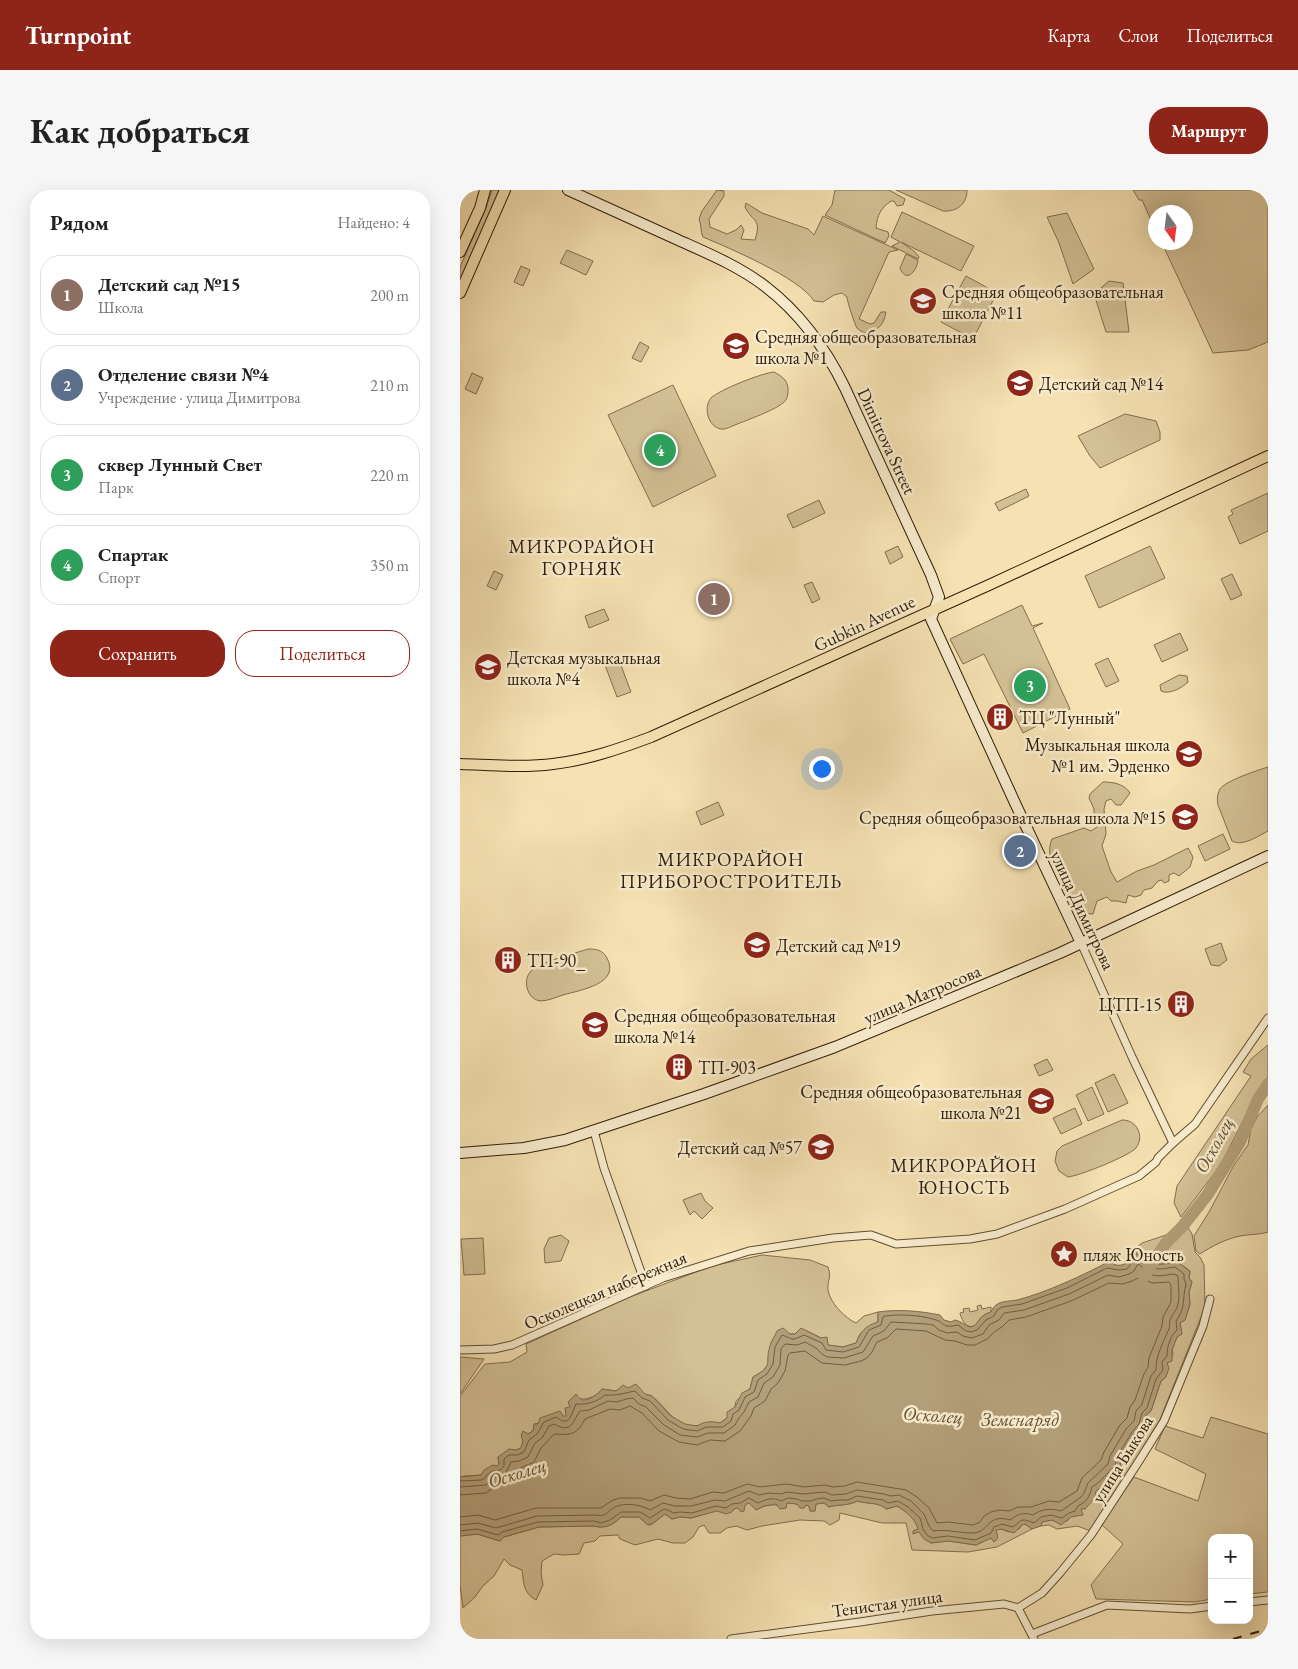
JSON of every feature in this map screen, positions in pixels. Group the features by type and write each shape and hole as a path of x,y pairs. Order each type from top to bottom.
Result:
{"main road":[{"path":"460,252 480,208 485,190"},
{"path":"460,294 505,190"},
{"name":"Dimitrova Street","path":"568,190 734,266 767,287 805,324 834,366 931,575 939,597 936,609"},
{"name":"Gubkin Avenue","path":"460,764 504,766 552,764 581,760 622,748 688,722 1268,456"},
{"name":"улица Димитрова","path":"936,609 931,619 1081,944"},
{"name":"улица Матросова","path":"460,1153 524,1148 556,1142 704,1094 836,1047 1081,944 1268,856"}],"street":[{"name":"улица Димитрова","path":"1081,944 1173,1143"},
{"name":"Осколецкая набережная","path":"460,1350 494,1349 512,1345 663,1278 749,1251 833,1238 871,1235 896,1244 970,1239 997,1234 1065,1209 1139,1176 1156,1162 1173,1143 1195,1124 1268,1018"},
{"path":"594,1131 604,1168 646,1286"},
{"name":"улица Быкова","path":"1018,1608 1042,1593 1091,1535 1164,1421 1203,1326 1210,1299"},
{"path":"1253,1602 1268,1600"},
{"name":"Тенистая улица","path":"731,1639 932,1611 1004,1604 1018,1608"},
{"path":"1018,1608 1033,1637 1107,1605 1190,1609 1208,1607"}],"shaded area":[{"path":"492,190 501,190 460,281 460,267"},
{"path":"717,190 724,191 724,196 709,219 710,227 727,234 736,230 741,225 744,230 741,239 755,240 758,228 756,221 745,207 746,203 762,213 808,229 814,235 823,216 898,250 889,252 859,319 870,324 874,323 881,312 886,312 880,326 868,334 862,332 857,328 847,297 842,293 834,295 823,302 814,301 794,283 763,264 703,237 699,219 702,211"},
{"path":"835,190 889,190 905,199 903,205 897,206 894,201 891,201 882,209 877,219 876,228 888,232 889,236 885,243 825,215 832,205"},
{"path":"896,190 967,190 967,195 963,203 957,208 943,211"},
{"path":"1133,190 1262,190 1268,202 1268,342 1248,350 1213,353 1165,250 1193,250 1193,205 1148,205 1148,213 1142,200 1139,200"},
{"path":"902,212 974,246 961,271 901,242 914,251 919,257 918,259 892,246 900,242 891,237"},
{"path":"1067,213 1094,269 1073,284 1059,243 1047,217"},
{"path":"567,250 593,261 586,275 560,263"},
{"path":"906,254 918,260 916,268 908,275 902,273 900,268"},
{"path":"521,266 530,270 523,286 514,282"},
{"path":"966,276 997,293 973,339 941,322"},
{"path":"1109,281 1123,283 1129,332 1106,332 1094,294"},
{"path":"640,342 649,347 641,362 632,358"},
{"path":"774,372 783,378 788,388 784,402 768,411 726,428 721,429 713,425 707,411 711,398 741,382"},
{"path":"472,373 483,378 476,394 465,389"},
{"path":"673,385 716,476 653,507 608,415"},
{"path":"1125,414 1156,421 1160,432 1160,440 1100,468 1078,436"},
{"path":"1026,489 1029,496 999,511 995,503"},
{"path":"1268,493 1268,531 1240,544 1228,517 1233,514 1231,510"},
{"path":"819,500 825,513 793,528 787,515"},
{"path":"898,546 903,557 890,564 885,552"},
{"path":"1150,546 1165,578 1099,608 1085,576"},
{"path":"494,571 503,575 496,590 487,586"},
{"path":"1232,574 1242,595 1231,600 1221,579"},
{"path":"812,582 820,599 812,603 804,585"},
{"path":"1022,605 1032,626 1043,623 1033,628 1070,709 1023,733 984,654 963,664 950,639"},
{"path":"604,609 609,620 589,628 585,616"},
{"path":"1180,633 1188,650 1162,662 1154,645"},
{"path":"1108,658 1119,681 1106,687 1095,664"},
{"path":"619,660 631,692 617,697 605,665"},
{"path":"1179,675 1187,676 1188,682 1175,690 1161,691 1160,685"},
{"path":"1268,767 1268,831 1246,842 1232,841 1218,805 1219,791 1223,786 1235,779"},
{"path":"1103,782 1118,784 1125,787 1130,793 1121,805 1116,805 1111,799 1106,801 1104,809 1106,834 1102,846 1111,872 1117,882 1188,848 1193,857 1190,867 1179,876 1174,873 1169,875 1169,881 1164,883 1162,880 1158,881 1152,888 1144,890 1141,895 1135,897 1128,895 1126,903 1111,901 1107,897 1097,901 1093,914 1090,914 1073,904 1067,886 1052,861 1050,847 1052,839 1084,828 1091,831 1097,827 1094,809 1089,798 1090,794"},
{"path":"718,802 724,815 701,825 696,812"},
{"path":"1223,834 1230,849 1205,861 1198,846"},
{"path":"1221,943 1227,960 1219,966 1211,965 1205,949"},
{"path":"588,949 599,950 607,958 610,967 604,980 588,988 546,1000 540,1001 532,997 526,984 531,971 549,962"},
{"path":"1268,1045 1268,1077 1220,1166 1181,1217 1174,1203 1177,1186 1251,1076 1243,1072 1251,1059"},
{"path":"1047,1059 1053,1070 1039,1076 1034,1065"},
{"path":"1114,1074 1128,1103 1108,1112 1095,1083"},
{"path":"1092,1087 1104,1114 1088,1121 1076,1095"},
{"path":"1268,1105 1268,1232 1230,1239 1200,1254 1196,1251 1194,1236 1234,1165 1248,1145 1251,1129 1257,1117"},
{"path":"1075,1108 1082,1124 1061,1134 1053,1118"},
{"path":"1122,1120 1132,1122 1140,1134 1138,1144 1132,1152 1074,1176 1068,1177 1059,1171 1055,1161 1057,1151 1062,1146"},
{"path":"701,1193 705,1201 713,1208 702,1219 694,1211 690,1215 683,1200"},
{"path":"1183,1220 1192,1234 1195,1252 1204,1265 1205,1307 1159,1422 1091,1531 1077,1526 1057,1529 1049,1525 1041,1526 1042,1522 1052,1520 1067,1521 1120,1468 1120,1462 1136,1435 1144,1427 1146,1415 1151,1411 1161,1381 1166,1377 1167,1363 1173,1355 1172,1350 1177,1337 1182,1334 1180,1323 1185,1320 1190,1304 1189,1292 1192,1282 1189,1278 1190,1271 1178,1263 1156,1265 1141,1250 1135,1249 1142,1243 1166,1235"},
{"path":"561,1235 569,1241 561,1261 545,1263 544,1249 549,1238"},
{"path":"483,1238 485,1274 464,1275 461,1239"},
{"path":"762,1255 810,1260 828,1267 830,1274 828,1284 829,1295 839,1310 856,1323 864,1316 878,1312 878,1322 860,1334 856,1343 843,1347 828,1345 821,1338 807,1331 790,1334 763,1371 753,1377 750,1389 736,1401 735,1407 727,1418 720,1423 694,1426 685,1425 676,1420 651,1396 627,1388 616,1391 602,1389 593,1397 581,1399 570,1408 566,1417 534,1424 533,1431 528,1434 524,1432 521,1448 498,1457 499,1464 491,1470 481,1475 460,1477 460,1396 485,1364 510,1362 527,1352 526,1344 630,1297 712,1266"},
{"path":"981,1305 982,1309 991,1307 991,1312 982,1317 974,1326 966,1325 960,1313 964,1312 963,1309 969,1308 970,1312 978,1310 977,1306"},
{"path":"460,1357 484,1359 460,1394"},
{"path":"1211,1417 1268,1434 1268,1592 1253,1594 1253,1534 1208,1534 1208,1600 1195,1602 1096,1599 1091,1585 1123,1544 1101,1524 1134,1477 1198,1501 1206,1474 1155,1449 1165,1426 1203,1438"},
{"path":"857,1501 877,1504 887,1509 897,1506 916,1522 919,1532 931,1543 948,1541 976,1545 991,1538 994,1542 996,1530 1001,1529 1009,1532 1019,1529 1025,1524 1032,1529 997,1547 968,1552 912,1550 906,1523 882,1523 840,1513 839,1520 830,1525 824,1521 800,1520 747,1530 736,1526 727,1528 720,1533 709,1533 704,1525 699,1527 693,1537 685,1543 673,1543 658,1539 635,1545 620,1539 618,1535 600,1536 595,1541 584,1543 579,1554 554,1554 542,1561 543,1585 536,1600 526,1591 522,1570 510,1565 504,1559 494,1576 463,1608 460,1585 460,1536 477,1534 500,1541 504,1537 539,1527 605,1527 621,1517 639,1517 648,1525 665,1514 672,1519 680,1517 692,1518 717,1510 734,1509 749,1502 756,1510 771,1505 786,1508 786,1503 796,1504 804,1508 806,1505 809,1506 810,1511 815,1511 816,1504 824,1503 829,1507"}],"water":[{"name":"Земснаряд","path":"1135,1249 1148,1253 1156,1263 1177,1262 1190,1271 1189,1278 1192,1282 1189,1292 1190,1304 1185,1320 1180,1323 1182,1334 1177,1337 1172,1350 1172,1361 1167,1363 1169,1368 1166,1377 1161,1381 1151,1411 1146,1415 1144,1427 1136,1435 1120,1462 1121,1468 1096,1491 1095,1498 1085,1509 1081,1509 1083,1515 1071,1517 1061,1525 1052,1520 1042,1522 1041,1526 1032,1529 1025,1524 1022,1525 1014,1533 1001,1529 996,1530 998,1537 996,1541 994,1542 991,1538 976,1545 948,1541 931,1543 924,1539 919,1532 913,1534 913,1531 918,1529 915,1522 897,1506 886,1509 876,1504 857,1501 829,1507 824,1503 816,1504 815,1511 810,1511 809,1506 806,1505 804,1508 800,1508 797,1504 787,1503 786,1508 780,1509 776,1504 764,1506 756,1510 749,1503 745,1505 744,1511 741,1512 738,1508 726,1514 717,1511 691,1518 680,1517 672,1519 665,1514 648,1525 639,1517 621,1517 605,1527 539,1527 504,1537 500,1541 477,1534 460,1536 460,1477 481,1475 484,1470 493,1465 497,1466 499,1464 498,1457 509,1449 516,1450 521,1448 523,1431 528,1434 533,1431 534,1424 538,1424 540,1418 560,1411 563,1416 566,1416 565,1408 570,1407 568,1402 576,1394 585,1400 596,1395 602,1389 616,1391 623,1385 628,1388 636,1384 645,1394 652,1396 671,1416 685,1424 697,1426 708,1422 720,1423 727,1418 727,1412 735,1407 742,1393 750,1389 753,1377 764,1370 768,1364 768,1352 771,1342 777,1331 783,1328 790,1334 795,1334 801,1328 821,1338 827,1337 828,1345 843,1347 856,1343 864,1330 878,1322 878,1312 902,1311 940,1315 944,1320 951,1322 959,1321 972,1327 999,1303 1040,1293 1077,1278 1110,1261 1117,1265 1125,1264 1128,1252"}],"waterway":[{"name":"Осколец","path":"1144,1276 1165,1244 1182,1227 1208,1194 1240,1142 1258,1099 1268,1084"}],"railway":[{"path":"1233,1639 1268,1629"}],"place":[{"name":"Cредняя общеобразовательная школа №11","path":"923,301"},
{"name":"Средняя общеобразовательная школа №1","path":"736,346"},
{"name":"Детский сад №14","path":"1020,383"},
{"name":"Спартак","path":"660,450"},
{"name":"Детский сад №15","path":"714,599"},
{"name":"Детская музыкальная школа №4","path":"488,667"},
{"name":"сквер Лунный Свет","path":"1030,686"},
{"name":"ТЦ \"Лунный\"","path":"1000,717"},
{"name":"Музыкальная школа №1 им. Эрденко","path":"1189,754"},
{"name":"Средняя общеобразовательная школа №15","path":"1185,817"},
{"name":"Отделение связи №4","path":"1020,851"},
{"name":"Детский сад №19","path":"757,945"},
{"name":"ТП-90_","path":"508,960"},
{"name":"ЦТП-15","path":"1181,1004"},
{"name":"Средняя общеобразовательная школа №14","path":"595,1025"},
{"name":"ТП-903","path":"679,1067"},
{"name":"Средняя общеобразовательная школа №21","path":"1041,1101"},
{"name":"Детский сад №57","path":"821,1147"},
{"name":"пляж Юность","path":"1064,1254"}],"district":[{"name":"МИКРОРАЙОН ГОРНЯК","path":"582,557"},
{"name":"МИКРОРАЙОН ПРИБОРОСТРОИТЕЛЬ","path":"731,870"},
{"name":"МИКРОРАЙОН ЮНОСТЬ","path":"964,1176"}]}
